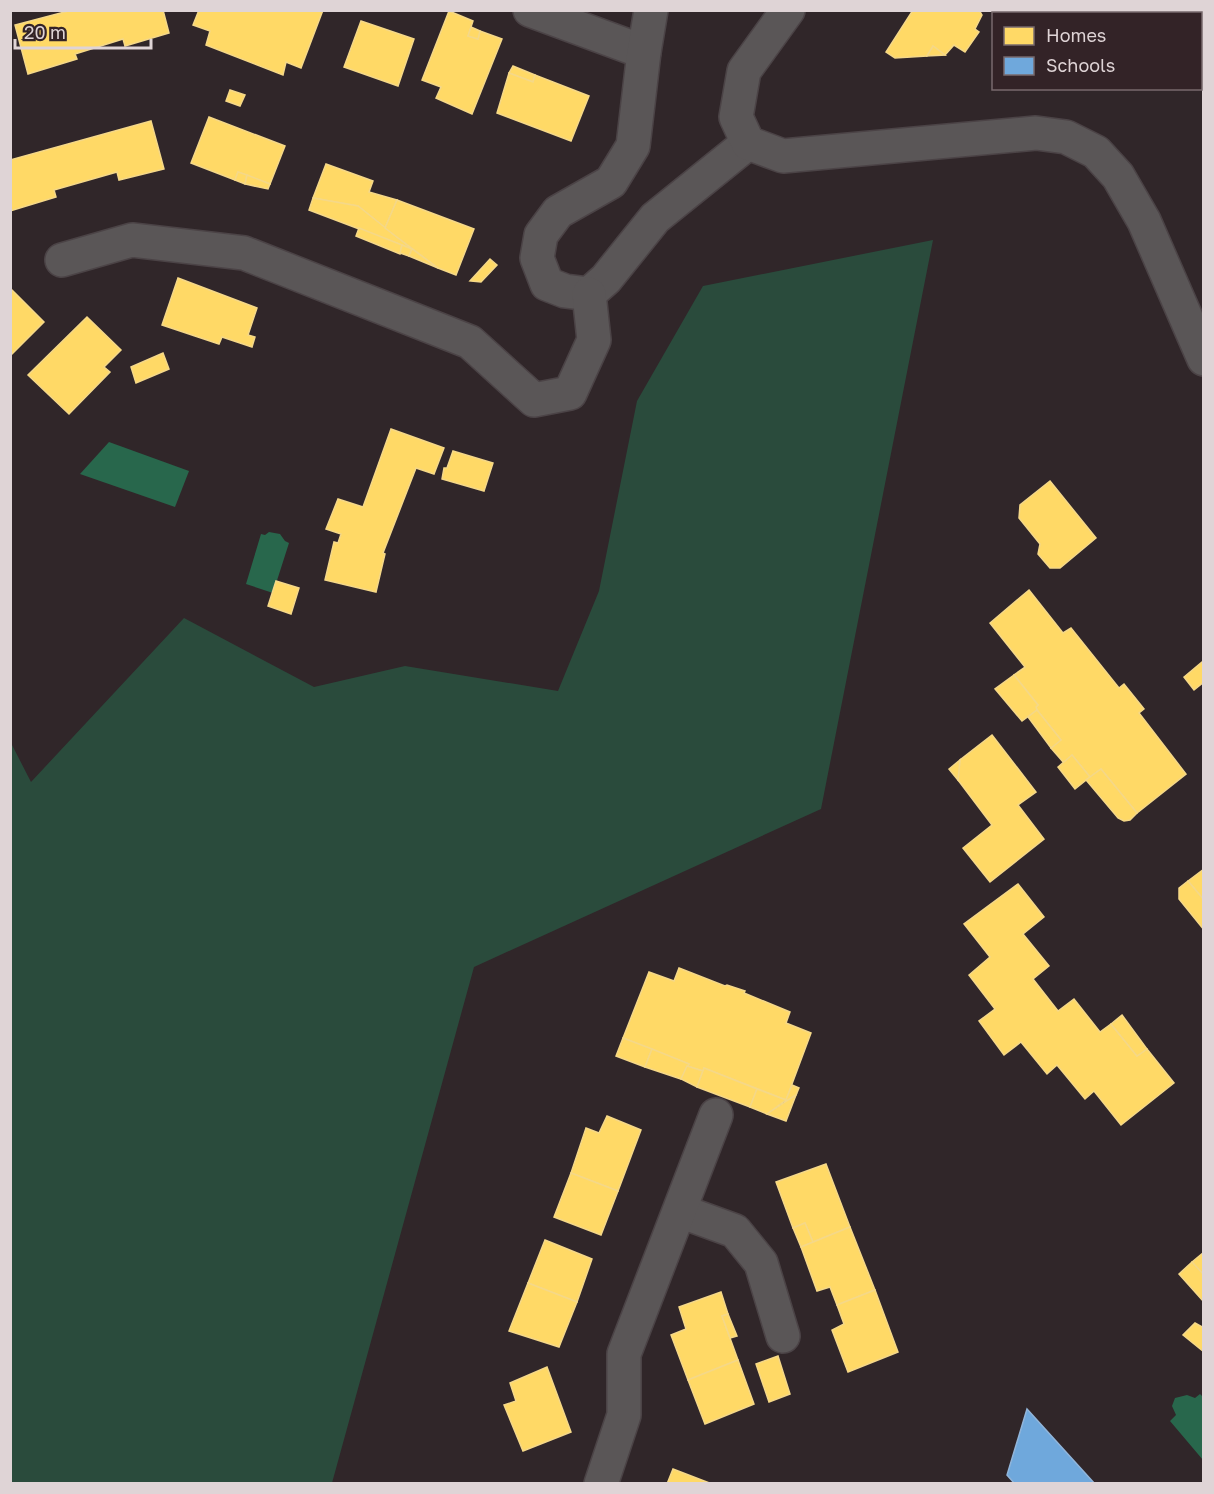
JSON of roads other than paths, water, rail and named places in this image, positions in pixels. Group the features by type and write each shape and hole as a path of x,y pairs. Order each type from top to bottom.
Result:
{"street":[{"path":"530,10 644,52"},
{"path":"651,10 633,146 611,182 558,212 541,235 537,258 547,284 565,291 589,294 606,279 655,218 748,142"},
{"path":"788,10 744,72 736,117 748,142 783,156 1036,133 1066,137 1096,152 1118,176 1144,221 1203,359"},
{"path":"62,260 132,240 244,253 470,342 534,400 570,393 594,340 589,294"},
{"path":"601,1484 624,1415 624,1354 716,1115"},
{"path":"680,1211 735,1231 761,1263 783,1336"}]}
